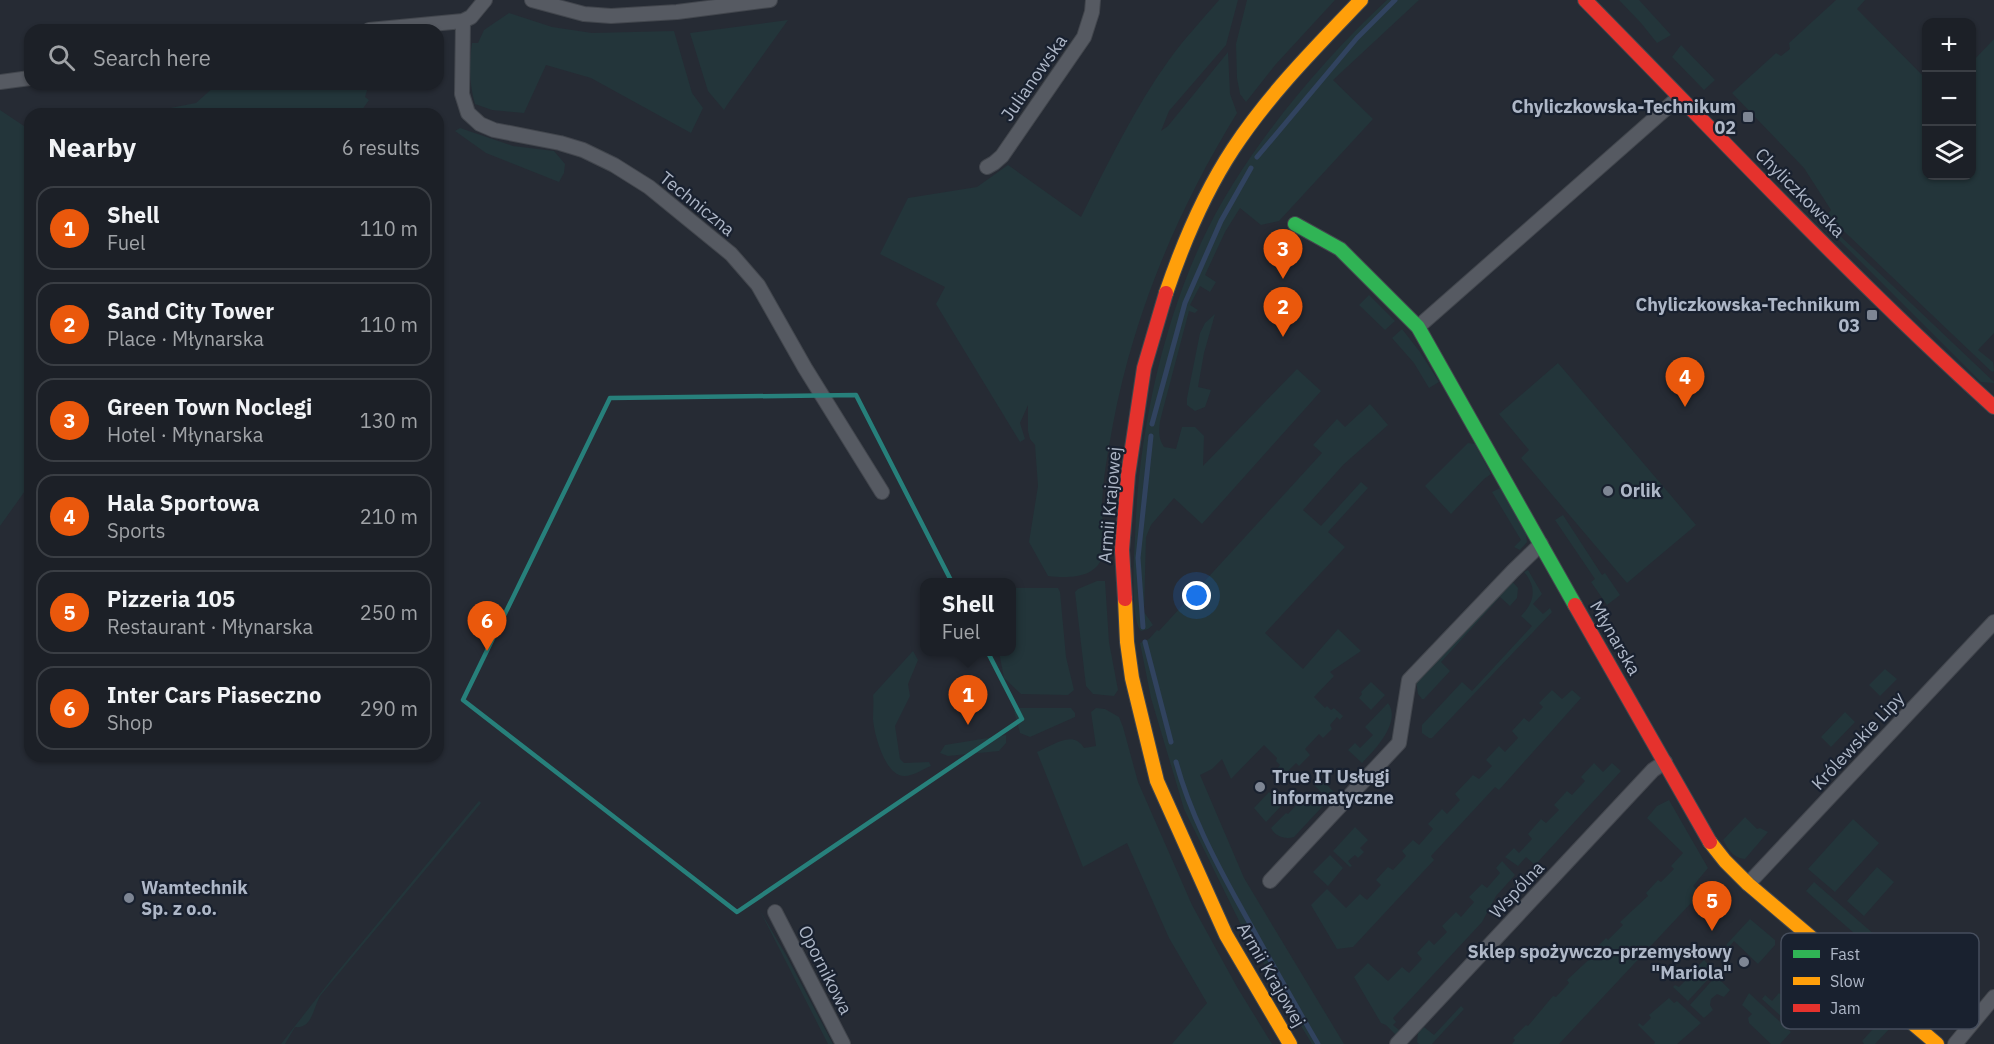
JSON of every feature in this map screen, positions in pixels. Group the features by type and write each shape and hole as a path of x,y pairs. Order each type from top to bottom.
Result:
{"street":[{"path":"432,24 463,21 471,16 485,0"},
{"path":"532,0 584,14 610,16 677,12 770,0"},
{"name":"Julianowska","path":"987,166 994,164 1002,156 1075,52 1088,26 1093,0"},
{"name":"Armii Krajowej","path":"1290,1044 1226,935 1157,781 1132,678 1127,642 1122,550 1128,474 1144,368 1166,292 1189,230 1233,149 1285,80 1361,0"},
{"name":"Chyliczkowska","path":"1585,0 1943,361 1994,407"},
{"name":"Techniczna","path":"463,21 462,94 468,113 480,124 494,130 560,143 584,150 614,165 649,187 731,254 758,285 805,368 882,492"},
{"path":"0,82 24,79"},
{"path":"1418,327 1679,97"},
{"name":"Młynarska","path":"1295,224 1340,249 1418,327 1707,838 1725,861 1748,884 1806,933"},
{"path":"1270,881 1399,743 1409,680 1541,544"},
{"name":"Królewskie Lipy","path":"1748,884 1994,622"},
{"name":"Wspólna","path":"1397,1044 1653,770 1665,762"},
{"name":"Opornikowa","path":"775,912 843,1044"},
{"path":"1979,1015 1994,997"},
{"name":"Młynarska","path":"1919,1029 1937,1044"},
{"path":"1955,1044 1967,1029"}],"highlighted area":[{"path":"856,395 1022,719 737,912 463,700 610,398"}],"shaded area":[{"path":"1219,0 1238,0 1226,45 1169,111 1161,131 1168,126 1228,52 1230,94 1237,113 1177,224 1133,342 1113,424 1106,467 1102,510 1105,547 1101,560 1097,566 1085,574 1070,577 1048,576 1029,542 1038,486 1035,445 1028,431 1028,405 1020,423 1025,439 1020,442 936,304 945,287 880,254 908,198 977,187 1008,165 1081,217 1122,137 1156,79"},
{"path":"1247,0 1335,0 1276,64 1246,102 1240,94 1237,78 1236,44"},
{"path":"1387,0 1419,0 1333,80 1373,119 1279,221 1261,225 1240,208 1225,232 1205,275 1216,282 1210,292 1200,286 1190,305 1198,310 1195,313 1189,311 1160,421 1161,441 1164,447 1176,449 1182,427 1195,427 1204,436 1203,466 1297,369 1321,391 1202,524 1174,498 1151,525 1146,537 1144,612 1153,625 1141,631 1135,614 1134,558 1141,463 1146,425 1163,350 1187,277 1218,210 1259,145 1308,82"},
{"path":"1619,0 1639,0 1671,35 1657,43"},
{"path":"1836,0 1865,0 1857,9 1922,75 1922,180 1976,180 1976,58 1994,39 1994,333 1978,350 1993,362 1994,371 1992,372 1827,215 1831,210 1804,168 1732,93 1776,53 1781,56 1790,49 1789,43"},
{"path":"509,13 552,27 592,33 674,31 692,93 703,108 691,133 591,78 546,65 524,113 492,110 475,104 470,74 472,43 478,43 484,30"},
{"path":"788,20 724,110 708,91 690,33"},
{"path":"1681,45 1715,80 1704,90 1672,57"},
{"path":"211,90 367,90 365,97 369,100 363,108 170,108 196,103"},
{"path":"0,110 24,126 24,492 0,526"},
{"path":"460,128 513,146 554,151 565,164 564,173 559,182 486,153 455,131"},
{"path":"1814,211 1994,383 1981,382 1811,212"},
{"path":"1369,295 1395,321 1385,330 1359,305"},
{"path":"1215,314 1204,353 1198,387 1211,390 1205,407 1195,411 1187,405 1187,398 1200,333 1205,323"},
{"path":"1402,329 1439,382 1429,388 1414,363 1392,338"},
{"name":"Orlik","path":"1558,363 1696,525 1627,583 1521,458 1529,450 1499,414"},
{"path":"1370,404 1388,425 1343,465 1303,510 1321,526 1361,482 1368,488 1328,532 1345,547 1265,633 1303,669 1338,629 1361,651 1330,672 1334,676 1314,697 1325,708 1327,706 1331,710 1334,708 1343,716 1340,720 1337,717 1330,725 1332,729 1323,738 1319,734 1305,749 1310,755 1299,766 1296,763 1289,770 1292,773 1287,778 1277,769 1280,765 1276,761 1277,758 1264,745 1231,779 1222,759 1212,769 1200,775 1244,878 1344,1044 1312,1044 1243,929 1184,809 1151,698 1140,643 1149,639 1157,630 1159,631 1322,453 1313,445 1337,419 1345,427"},
{"path":"1468,443 1475,444 1491,474 1451,514 1425,486"},
{"path":"1500,488 1526,532 1527,542 1520,550 1514,547 1521,540 1492,492"},
{"path":"1563,515 1602,575 1605,573 1620,595 1607,605 1591,582 1595,579 1555,520"},
{"path":"1528,570 1542,594 1533,604 1543,614 1550,608 1552,612 1432,738 1429,738 1422,733 1422,725 1462,682 1472,691 1532,626 1521,616 1532,600 1533,594 1531,583 1524,572"},
{"path":"1511,580 1518,588 1517,598 1510,606 1500,597 1441,662 1450,671 1422,699 1418,694 1416,681"},
{"path":"1097,581 1105,581 1109,642 1118,690 1114,696 1093,694 1086,686 1075,592"},
{"path":"1016,588 1058,588 1066,657 1074,690 1068,695 1021,694 1004,678 1000,656 1016,656"},
{"path":"913,651 918,660 908,684 910,696 895,726 900,759 904,763 929,762 931,766 905,776 892,770 878,744 873,719 873,695"},
{"path":"1885,669 1897,679 1880,696 1869,685"},
{"path":"1371,682 1385,695 1371,710 1359,698 1361,692"},
{"path":"1552,690 1562,699 1572,690 1581,698 1499,790 1495,787 1431,856 1434,860 1353,947 1337,949 1311,905 1327,889 1346,908 1360,894 1367,900 1381,885 1376,880 1388,867 1393,870 1406,856 1402,851 1413,840 1419,845 1433,829 1428,824 1442,809 1447,814 1460,800 1455,794 1473,775 1479,779 1492,766 1486,760 1499,746 1505,752 1518,738 1512,731 1524,718 1529,722 1543,707 1539,703"},
{"path":"1388,703 1392,719 1389,727 1379,744 1362,763 1348,750 1355,743 1360,748 1373,735 1365,727"},
{"path":"1016,708 1071,708 1075,717 1030,737 1020,733 1014,711"},
{"path":"1096,708 1105,709 1119,717 1138,782 1192,905 1237,987 1272,1044 1172,1044 1207,1003 1169,938 1127,843 1083,867 1037,752 1068,739 1079,742 1084,748 1096,746 1091,712"},
{"path":"1845,712 1855,722 1831,747 1821,737"},
{"path":"1006,735 1006,743 999,751 948,756 940,753 945,745"},
{"path":"1594,763 1603,772 1612,763 1621,771 1535,865 1526,857 1518,866 1505,857 1514,848 1519,853 1532,839 1528,834 1541,819 1546,823 1559,810 1554,805 1567,791 1572,795 1585,781 1581,777"},
{"path":"1321,779 1335,793 1294,837 1284,838 1275,833 1271,828 1286,813 1288,814 1301,800 1308,806 1321,792 1314,785"},
{"path":"1269,792 1282,805 1266,822 1254,808"},
{"path":"1669,800 1708,868 1693,886 1703,894 1715,880 1720,889 1700,910 1691,903 1559,1044 1512,1044 1515,1040 1513,1038 1526,1025 1528,1026 1553,996 1556,997 1569,983 1567,980 1596,953 1593,951 1623,925 1620,922 1648,896 1646,893 1658,880 1661,882 1674,869 1671,866 1683,853 1647,818 1657,806"},
{"path":"479,801 481,803 320,996 309,1021 301,1027 295,1027 285,1044 281,1044 334,976"},
{"path":"1745,817 1757,829 1768,832 1745,859 1734,855 1723,840"},
{"path":"1853,819 1879,843 1835,892 1808,869"},
{"path":"1355,827 1368,840 1360,848 1364,852 1358,858 1355,855 1348,861 1352,866 1350,867 1333,851"},
{"path":"1330,855 1343,868 1328,886 1313,872"},
{"path":"1502,861 1515,875 1496,896 1482,922 1393,1018 1396,1022 1393,1025 1399,1030 1397,1036 1381,1023 1354,977 1368,963 1388,981 1402,967 1409,973 1422,959 1417,953 1429,940 1434,945 1447,932 1442,926 1456,912 1461,917 1474,902 1469,897 1482,884 1487,888 1500,873 1496,868"},
{"path":"1877,867 1894,882 1864,916 1847,901"},
{"path":"1814,882 1873,933 1854,933 1806,891"},
{"path":"759,909 786,955 833,1044 828,1044"},
{"path":"1750,919 1775,940 1775,945 1758,964 1734,941 1729,947 1726,945"},
{"path":"1704,960 1711,967 1708,971 1712,975 1688,1001 1673,987 1675,985 1679,987 1687,979 1685,977 1694,966 1696,968"},
{"path":"1716,976 1730,990 1724,997 1717,994 1711,999 1710,1005 1713,1010 1704,1018 1690,1005"},
{"path":"1749,993 1781,1023 1781,1029 1788,1029 1791,1032 1780,1044 1771,1044 1749,1023 1748,1018 1752,1014 1742,1005"},
{"path":"1779,993 1781,995 1781,1016 1762,999 1765,995 1772,1001"},
{"path":"1669,998 1674,1003 1677,1001 1701,1023 1677,1044 1654,1044 1655,1042 1638,1025 1639,1023 1643,1026 1651,1018 1649,1015"},
{"path":"1461,1006 1464,1009 1432,1044 1417,1042 1418,1033 1424,1027 1434,1035"},
{"path":"1873,1029 1889,1029 1875,1044 1864,1044 1862,1041"}],"waterway":[{"path":"1257,157 1357,38 1395,0"},
{"path":"1152,424 1185,303 1221,221 1251,168"},
{"path":"1143,627 1138,558 1151,436"},
{"path":"1145,642 1171,742"},
{"path":"1176,762 1195,817 1212,853 1318,1044"}],"traffic: fast":[{"path":"1295,224 1340,249 1418,327 1575,605"}],"traffic: slow":[{"path":"1166,293 1195,219 1233,149 1277,90 1361,0"},
{"path":"1125,599 1127,642 1132,678 1157,781 1226,935 1290,1044"},
{"path":"1710,842 1748,884 1806,933"},
{"path":"1919,1029 1937,1044"}],"traffic: jam":[{"path":"1585,0 1837,258 1994,407"},
{"path":"1125,599 1122,550 1128,475 1144,368 1166,293"},
{"path":"1575,605 1710,842"}],"place":[{"name":"Chyliczkowska-Technikum 02","path":"1748,117"},
{"name":"Green Town Noclegi","path":"1283,279"},
{"name":"Chyliczkowska-Technikum 03","path":"1872,315"},
{"name":"Sand City Tower","path":"1283,337"},
{"name":"Hala Sportowa","path":"1685,407"},
{"name":"Orlik","path":"1608,491"},
{"name":"Inter Cars Piaseczno","path":"487,651"},
{"name":"Shell","path":"968,725"},
{"name":"True IT Usługi informatyczne","path":"1260,787"},
{"name":"Wamtechnik Sp. z o.o.","path":"129,898"},
{"name":"Pizzeria 105","path":"1712,931"},
{"name":"Sklep spożywczo-przemysłowy \"Mariola\"","path":"1744,962"}]}
